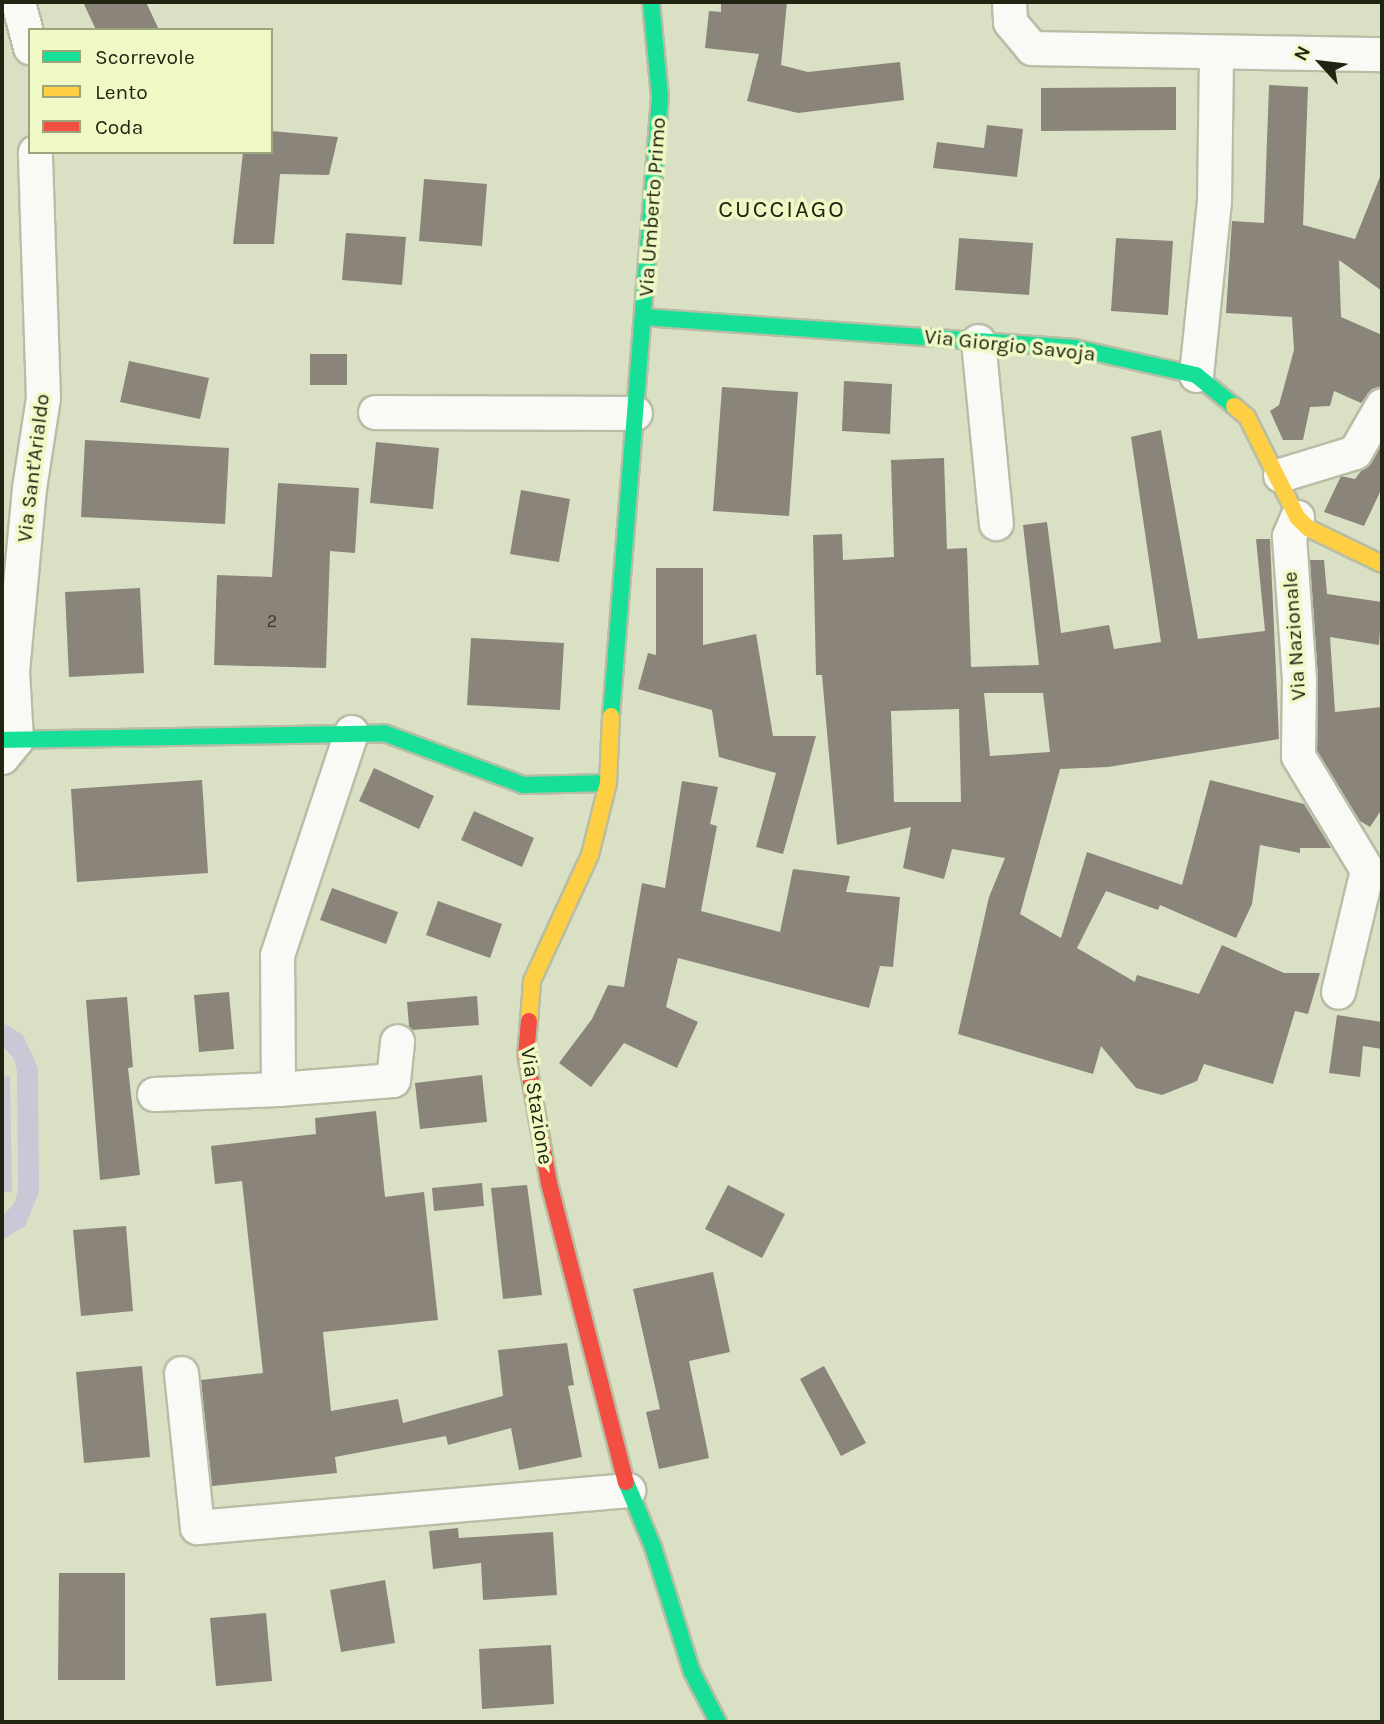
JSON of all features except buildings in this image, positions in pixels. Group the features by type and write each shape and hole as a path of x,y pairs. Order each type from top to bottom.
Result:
{"main road":[{"name":"Via Umberto Primo","path":"611,728 660,97 651,2"},
{"name":"Via Giorgio Savoja","path":"644,317 1075,348 1196,375 1247,417 1280,475 1297,517"},
{"path":"1297,517 1308,528 1382,564"},
{"name":"Via Stazione","path":"611,728 608,783 590,855 532,981 526,1054 549,1183 628,1490 653,1547 692,1672 718,1722"},
{"name":"Via Sant'Arialdo","path":"6,746 351,732 384,733 523,785 608,783"}],"street":[{"path":"18,2 28,40"},
{"path":"1009,2 1010,22 1032,48 1382,54"},
{"path":"1196,375 1214,200 1216,53"},
{"name":"Via Sant'Arialdo","path":"6,746 29,488 43,398 36,154"},
{"path":"978,341 996,523"},
{"path":"1280,475 1355,452 1382,405"},
{"path":"375,412 635,413"},
{"name":"Via Nazionale","path":"1297,517 1289,536 1299,680 1298,756 1367,870 1338,992"},
{"path":"278,1089 277,955 351,732"},
{"path":"154,1094 278,1089 393,1080 397,1041"},
{"path":"181,1373 197,1527 628,1490"}],"shaded area":[{"path":"2,1022 23,1035 38,1068 39,1192 25,1226 2,1240 2,1217 15,1202 18,1189 17,1071 14,1059 2,1045"},
{"path":"10,1076 12,1192 2,1192 2,1077"}],"traffic: fast":[{"path":"611,716 660,97 651,2"},
{"path":"644,317 1075,348 1196,375 1234,406"},
{"path":"2,740 384,733 523,785 608,783"},
{"path":"626,1482 653,1547 692,1672 718,1722"}],"traffic: slow":[{"path":"1234,406 1247,417 1297,517 1308,528 1382,564"},
{"path":"529,1021 532,981 590,855 608,783 611,716"}],"traffic: jam":[{"path":"529,1021 526,1054 549,1183 626,1482"}],"district":[{"name":"CUCCIAGO","path":"782,210"}]}
